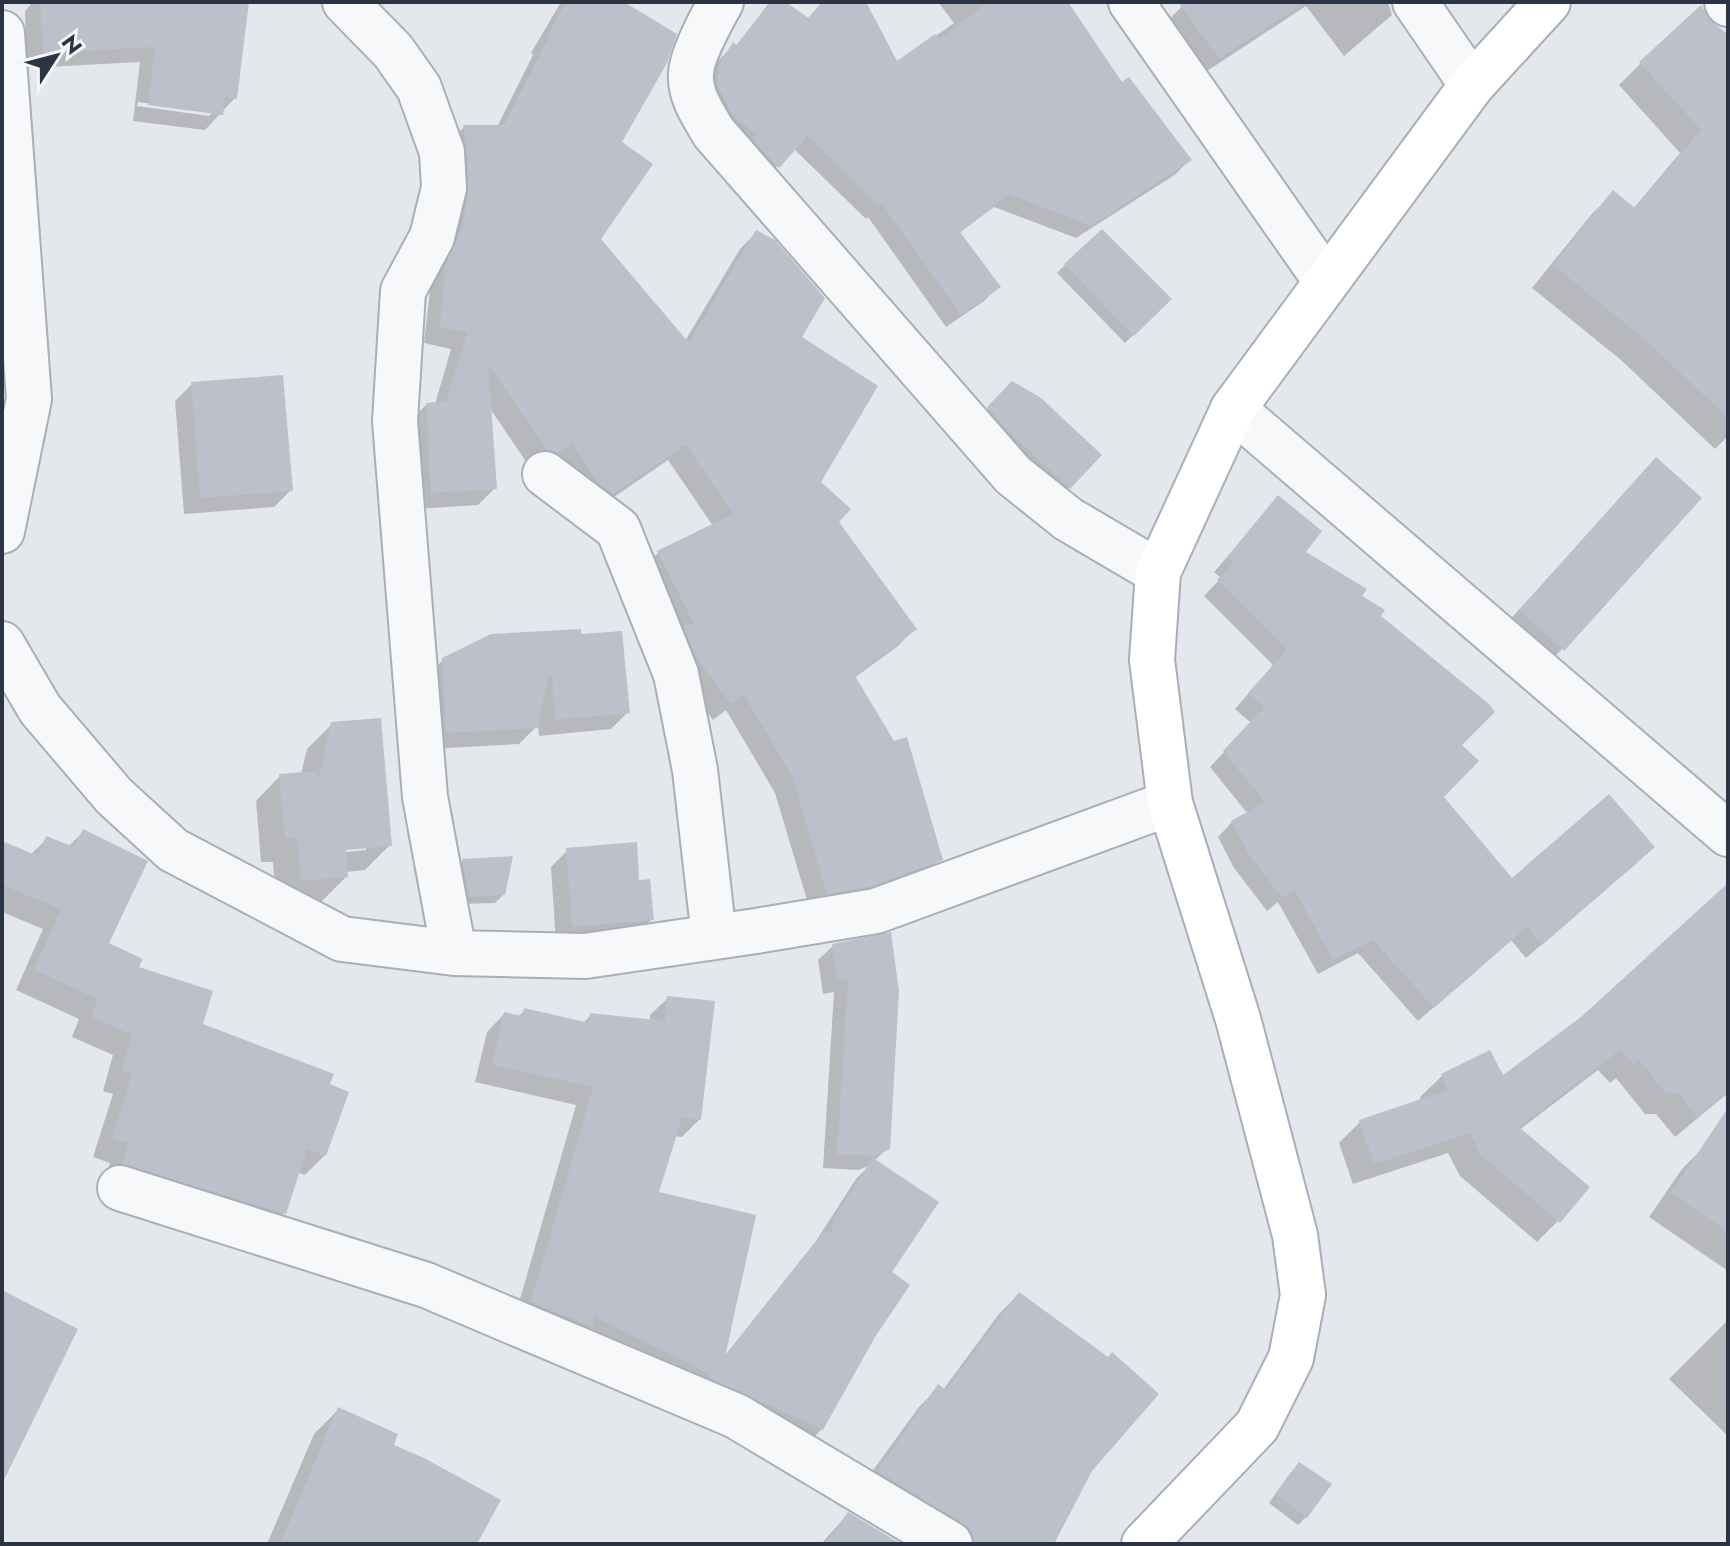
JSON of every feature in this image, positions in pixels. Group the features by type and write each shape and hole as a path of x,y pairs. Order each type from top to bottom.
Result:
{"street":[{"path":"345,2 393,51 419,88 442,152 444,188 432,237 403,291 395,421 425,797 454,953"},
{"path":"720,2 702,39 691,73 696,101 714,133 1013,475 1068,519 1158,572"},
{"path":"1131,2 1326,281"},
{"path":"1415,2 1472,85"},
{"path":"1144,1544 1257,1426 1291,1358 1303,1295 1295,1235 1242,1034 1170,803 1152,660 1158,572 1233,409 1472,85 1548,2"},
{"path":"2,33 29,399 2,531"},
{"path":"1233,409 1728,834"},
{"path":"545,474 618,529 676,674 695,770 714,937"},
{"path":"2,644 40,709 114,796 173,850 342,939 454,953 585,956 876,911 1170,803"},
{"path":"120,1188 426,1285 736,1416 950,1544"}],"building":[{"path":"40,2 249,2 237,99 225,97 223,115 148,105 155,47 43,53"},
{"path":"566,2 624,2 677,34 667,63 622,142 653,164 601,239 689,343 756,230 775,240 825,298 802,337 878,386 821,482 851,509 839,522 917,629 855,676 894,741 907,737 943,860 870,887 827,894 792,776 744,695 731,704 697,659 683,625 694,624 657,551 733,514 686,445 613,494 598,482 572,444 558,453 546,449 488,364 497,489 431,493 426,403 446,401 467,332 440,327 445,265 462,227 468,194 463,125 504,125"},
{"path":"770,2 786,2 808,18 822,2 866,2 897,61 935,34 939,40 988,2 1068,2 1122,82 1129,77 1192,160 1091,226 1009,194 960,232 1001,287 961,315 882,204 880,207 808,136 779,168 752,139 756,134 732,115 717,84 719,65 733,42 737,46"},
{"path":"1178,2 1306,2 1219,59"},
{"path":"1701,5 1714,24 1728,34 1728,418 1643,338 1553,265 1613,190 1635,208 1701,130 1639,62"},
{"path":"1102,229 1172,299 1134,336 1064,264"},
{"path":"283,375 293,491 200,498 191,382"},
{"path":"1012,381 1041,398 1102,455 1070,489 987,407"},
{"path":"1656,457 1702,498 1564,651 1519,610"},
{"path":"1278,495 1322,531 1306,552 1367,589 1362,596 1385,610 1381,616 1495,712 1462,745 1479,761 1444,797 1512,878 1609,794 1655,847 1542,945 1527,927 1434,1008 1373,940 1333,960 1294,889 1282,898 1248,853 1231,821 1265,802 1223,751 1264,707 1248,693 1287,650 1217,580 1234,562 1227,557"},
{"path":"581,629 581,634 622,631 630,713 555,720 552,676 548,676 538,728 446,733 442,658 491,634"},
{"path":"381,718 392,846 346,850 348,877 301,881 297,838 285,838 279,774 317,771 318,782 331,722"},
{"path":"83,829 148,861 109,943 143,959 139,967 213,991 203,1024 334,1074 330,1084 349,1092 326,1156 307,1149 286,1214 122,1164 129,1143 112,1138 132,1074 121,1071 132,1035 91,1017 98,999 34,970 61,909 2,885 2,841 38,856 46,836 74,847"},
{"path":"637,842 639,880 650,879 654,920 572,927 566,848"},
{"path":"513,856 505,895 469,897 462,859"},
{"path":"1728,883 1728,1092 1697,1117 1678,1093 1666,1093 1638,1059 1633,1064 1620,1050 1519,1127 1590,1187 1560,1223 1481,1155 1470,1133 1374,1164 1359,1120 1448,1090 1441,1074 1490,1050 1503,1075 1581,1017"},
{"path":"891,932 899,992 890,1149 874,1156 837,1154 848,979 837,980 832,944"},
{"path":"667,996 715,1001 701,1120 682,1118 659,1192 756,1215 725,1357 824,1231 832,1233 833,1219 873,1158 939,1202 892,1272 910,1285 875,1337 823,1430 709,1378 711,1375 595,1317 593,1327 531,1302 593,1087 492,1065 504,1012 522,1016 524,1008 589,1023 590,1013 665,1021"},
{"path":"1728,1108 1728,1232 1671,1193"},
{"path":"2,1290 78,1329 2,1484"},
{"path":"1019,1292 1108,1357 1112,1352 1159,1394 1092,1471 1054,1544 975,1544 971,1531 963,1523 877,1471 938,1384 946,1390"},
{"path":"338,1407 398,1434 394,1445 501,1500 477,1544 280,1544"},
{"path":"1299,1462 1332,1484 1307,1518 1275,1494"},
{"path":"848,1512 901,1544 825,1544"}]}
